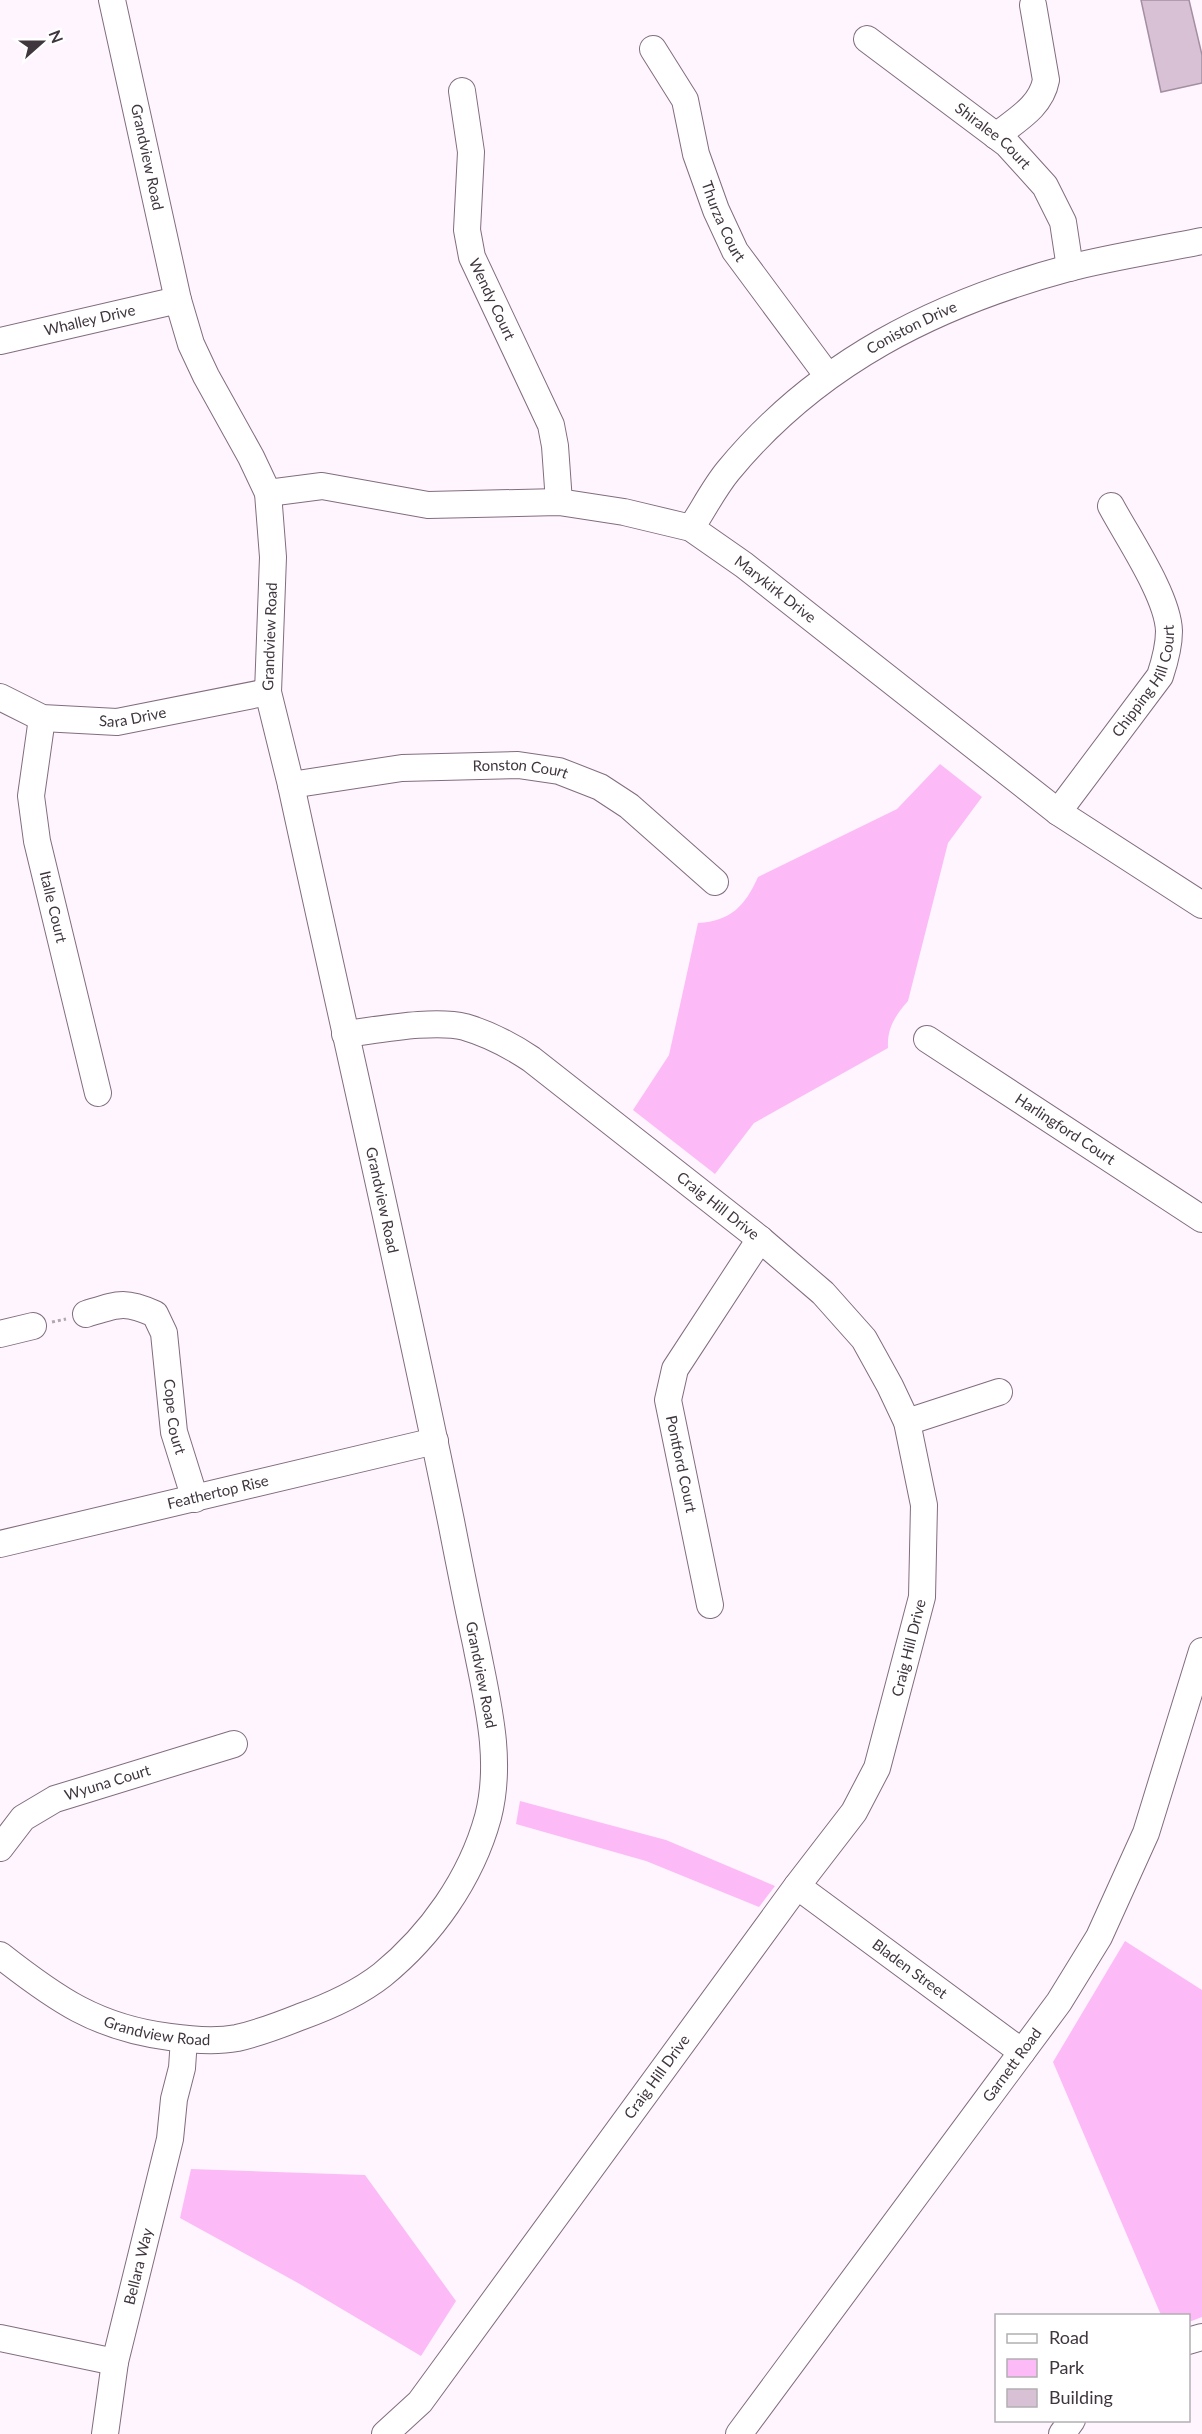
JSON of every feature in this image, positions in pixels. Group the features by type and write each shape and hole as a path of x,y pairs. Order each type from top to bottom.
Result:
{"street":[{"name":"Grandview Road","path":"0,1955 44,1989 90,2016 126,2029 177,2038 233,2039 270,2028 341,2000 379,1977 407,1952 433,1923 453,1895 473,1859 488,1817 495,1769 491,1719 435,1441 291,785 268,692 273,557 268,493 191,344 178,300 112,0"},
{"path":"996,136 1038,103 1044,92 1046,80 1034,5"},
{"name":"Shiralee Court","path":"867,39 1007,144 1045,186 1063,222 1070,268"},
{"name":"Thurza Court","path":"653,49 685,100 696,154 716,210 735,251 827,375"},
{"name":"Wendy Court","path":"462,91 471,152 467,230 472,258 551,425 555,446 559,502"},
{"name":"Coniston Drive","path":"691,528 726,473 765,429 827,375 903,330 982,295 1070,268 1202,241"},
{"name":"Whalley Drive","path":"0,341 178,300"},
{"name":"Marykirk Drive","path":"268,493 322,486 428,505 559,502 624,512 691,528 744,565 1058,812 1202,905"},
{"name":"Chipping Hill Court","path":"1058,812 1160,676 1168,652 1169,629 1162,600 1111,506"},
{"name":"Sara Drive","path":"0,697 42,718 117,722 268,692"},
{"name":"Italle Court","path":"42,718 31,796 37,841 98,1093"},
{"name":"Ronston Court","path":"291,785 402,768 518,765 559,771 600,787 629,806 714,882"},
{"name":"Craig Hill Drive","path":"345,1034 429,1025 462,1026 498,1038 531,1059 760,1239 823,1293 864,1340 907,1422 924,1505 922,1597 876,1768 854,1812 797,1886 420,2402 385,2434"},
{"name":"Harlingford Court","path":"927,1039 1202,1219"},
{"name":"Pontford Court","path":"710,1605 668,1400 675,1369 760,1239"},
{"name":"Cope Court","path":"86,1314 120,1303 139,1307 155,1314 164,1333 174,1432 195,1499"},
{"path":"0,1334 33,1326"},
{"path":"907,1422 999,1392"},
{"name":"Feathertop Rise","path":"0,1544 435,1441"},
{"name":"Garnett Road","path":"739,2434 1022,2052 1070,1984 1099,1937 1146,1833 1202,1651"},
{"name":"Wyuna Court","path":"0,1848 22,1818 55,1798 234,1744"},
{"name":"Bladen Street","path":"797,1886 1022,2052"},
{"name":"Bellara Way","path":"105,2434 115,2362 170,2139 174,2099 182,2067 177,2038"},
{"path":"0,2338 115,2362"},
{"path":"1062,2434 1071,2422"}],"path":[{"path":"33,1326 86,1314"}],"green space":[{"path":"940,764 982,797 948,843 908,1001 893,1023 888,1048 754,1123 715,1174 633,1110 669,1055 698,923 719,919 736,910 748,896 758,877 897,809"},
{"path":"520,1801 666,1840 775,1886 759,1907 646,1861 516,1824"},
{"path":"1125,1941 1202,1990 1202,2317 1190,2322 1190,2314 1161,2314 1053,2062"},
{"path":"191,2169 365,2175 456,2301 421,2356 298,2283 180,2218"}],"building":[{"path":"1141,0 1189,0 1202,55 1202,83 1161,92"}]}
